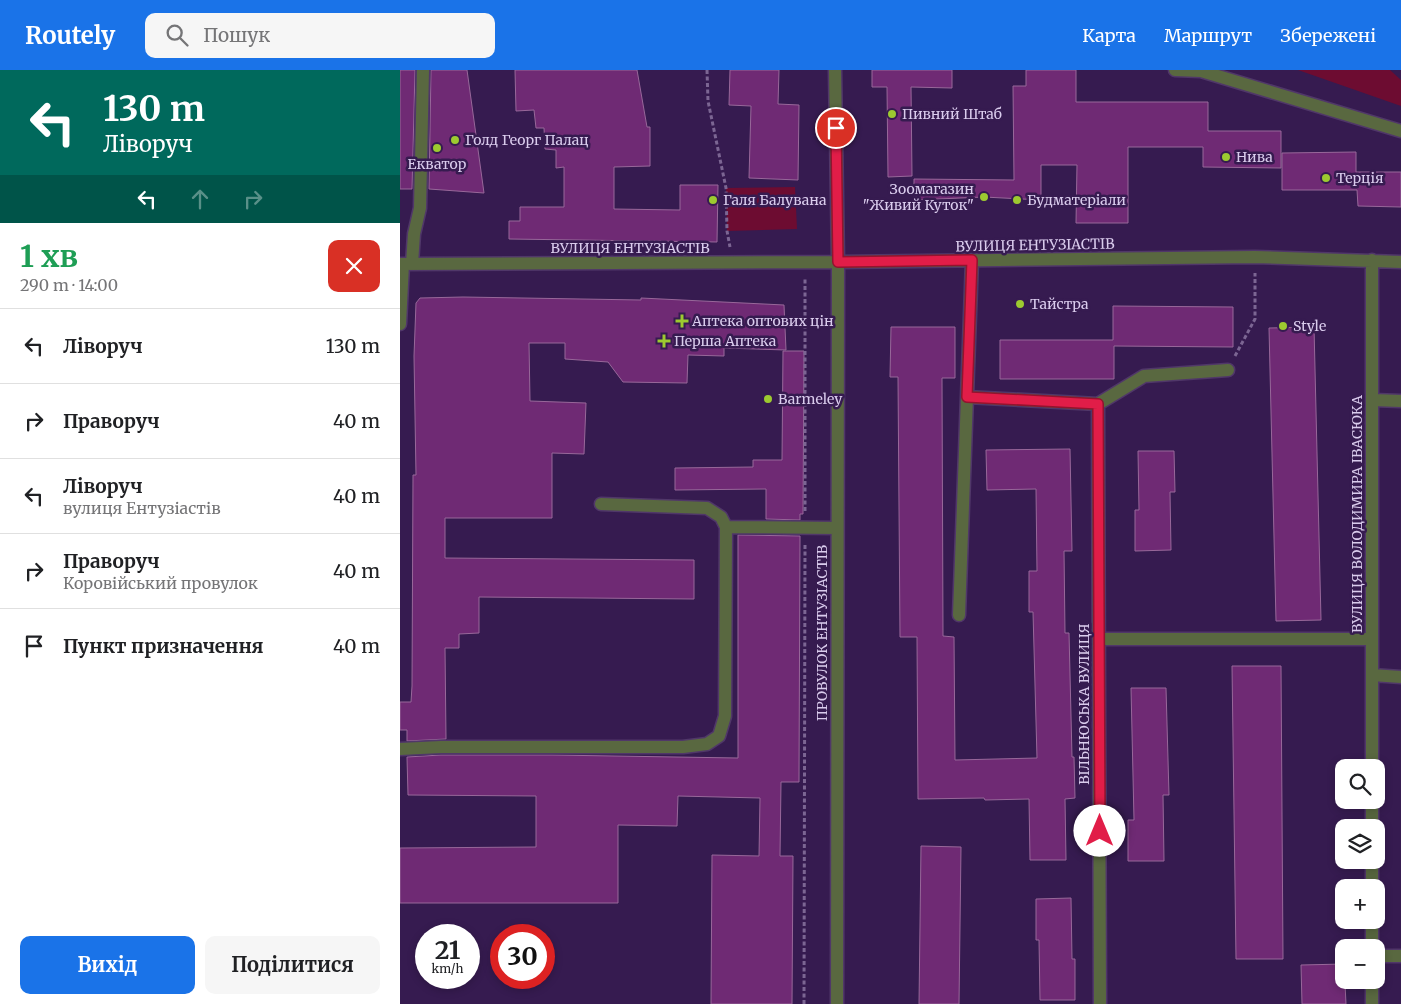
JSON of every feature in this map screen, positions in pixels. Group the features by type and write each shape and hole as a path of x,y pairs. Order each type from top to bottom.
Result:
{"street":[{"path":"400,324 405,264 420,208 423,70"},
{"name":"ПРОВУЛОК ЕНТУЗІАСТІВ","path":"835,70 838,262 837,1004"},
{"path":"1175,70 1201,71 1401,131"},
{"name":"ВУЛИЦЯ ЕНТУЗІАСТІВ","path":"405,264 838,262 1255,257 1401,262"},
{"path":"959,615 972,260"},
{"name":"ВУЛИЦЯ ВОЛОДИМИРА ІВАСЮКА","path":"1372,260 1372,759"},
{"path":"967,397 1098,404 1144,376 1228,370"},
{"path":"1372,400 1401,401"},
{"name":"ВІЛЬНЮСЬКА ВУЛИЦЯ","path":"1098,404 1100,1004"},
{"path":"400,749 683,747 707,744 719,736 724,716 726,527 721,517 708,508 601,504"},
{"path":"726,527 837,528"},
{"path":"1099,639 1372,639"},
{"path":"1372,675 1401,677"},
{"path":"1385,956 1401,956"},
{"path":"1372,989 1372,1004"}],"path":[{"path":"707,70 708,101 726,188 727,231 733,262"},
{"path":"1228,370 1255,319 1255,257"},
{"path":"804,1004 805,262"}],"shaded area":[{"path":"1298,70 1390,70 1401,80 1401,106"},
{"path":"795,187 797,229 727,231 726,188"}],"building":[{"path":"400,70 415,70 412,189 400,189"},
{"name":"Голд Георг Палац","path":"431,70 467,70 484,193 429,189"},
{"path":"515,70 637,70 647,127 650,127 650,166 614,167 614,209 680,210 680,185 718,185 717,242 509,239 509,221 520,221 520,207 564,207 564,167 556,168 556,150 545,149 544,128 536,128 534,110 516,111"},
{"path":"730,70 779,70 778,104 799,105 798,180 749,178 751,106 729,105"},
{"path":"872,70 952,70 952,88 911,87 912,176 888,177 887,87 872,87"},
{"path":"1026,70 1076,70 1076,102 1208,102 1208,131 1281,131 1281,168 1203,167 1203,147 1128,147 1128,223 1076,223 1077,165 1041,165 1041,200 984,197 914,200 914,179 1014,180 1013,86 1026,86"},
{"path":"1356,152 1356,172 1401,172 1401,207 1358,206 1357,190 1282,190 1282,153"},
{"path":"420,298 641,300 641,298 784,305 786,350 724,348 724,356 688,355 687,383 623,382 608,362 565,359 565,343 529,343 530,401 586,403 584,454 552,453 552,518 445,518 445,558 694,560 694,599 479,597 479,633 459,634 459,648 445,648 446,739 407,741 407,730 400,730 400,702 411,702 412,686 413,475 416,475 414,356 416,303"},
{"path":"1113,306 1233,307 1233,347 1114,346 1114,379 1000,379 1000,340 1113,340"},
{"path":"891,327 955,327 955,378 942,378 943,636 954,637 955,760 1037,758 1033,612 1029,612 1029,571 1037,571 1036,489 987,490 986,450 1070,449 1072,551 1064,551 1065,633 1069,633 1072,757 1074,757 1075,798 1065,799 1066,860 1030,860 1029,799 918,799 917,637 900,637 898,377 890,377"},
{"path":"1314,327 1321,620 1276,621 1269,328"},
{"path":"783,351 804,351 803,514 800,514 800,520 766,519 766,489 675,490 675,468 753,467 753,460 782,460"},
{"path":"1138,451 1174,451 1175,492 1170,492 1171,550 1135,551 1135,510 1139,510"},
{"path":"738,535 800,536 799,782 781,782 780,856 793,856 792,1004 711,1004 712,855 759,856 760,798 678,796 677,826 618,825 618,903 400,903 400,848 536,847 536,796 408,795 407,757 441,755 552,755 738,758"},
{"path":"1232,666 1281,666 1283,959 1236,959"},
{"path":"1131,688 1166,688 1169,795 1163,795 1164,861 1128,861 1128,820 1134,820"},
{"path":"921,846 961,847 959,1004 919,1004"},
{"path":"1071,898 1072,959 1075,959 1075,1000 1040,1000 1039,940 1036,940 1036,899"},
{"path":"1335,964 1335,989 1345,989 1346,1004 1302,1004 1301,965"}],"place":[{"name":"Пивний Штаб","path":"892,114"},
{"name":"Голд Георг Палац","path":"455,140"},
{"name":"Екватор","path":"437,148"},
{"name":"Нива","path":"1226,157"},
{"name":"Терція","path":"1326,178"},
{"name":"Зоомагазин \"Живий Куток\"","path":"984,197"},
{"name":"Галя Балувана","path":"713,200"},
{"name":"Будматеріали","path":"1017,200"},
{"name":"Тайстра","path":"1020,304"},
{"name":"Аптека оптових цін","path":"682,321"},
{"name":"Style","path":"1283,326"},
{"name":"Перша Аптека","path":"664,341"},
{"name":"Barmeley","path":"768,399"}],"route":[{"path":"836,128 838,262 972,260 967,397 1098,404 1100,831"}]}
